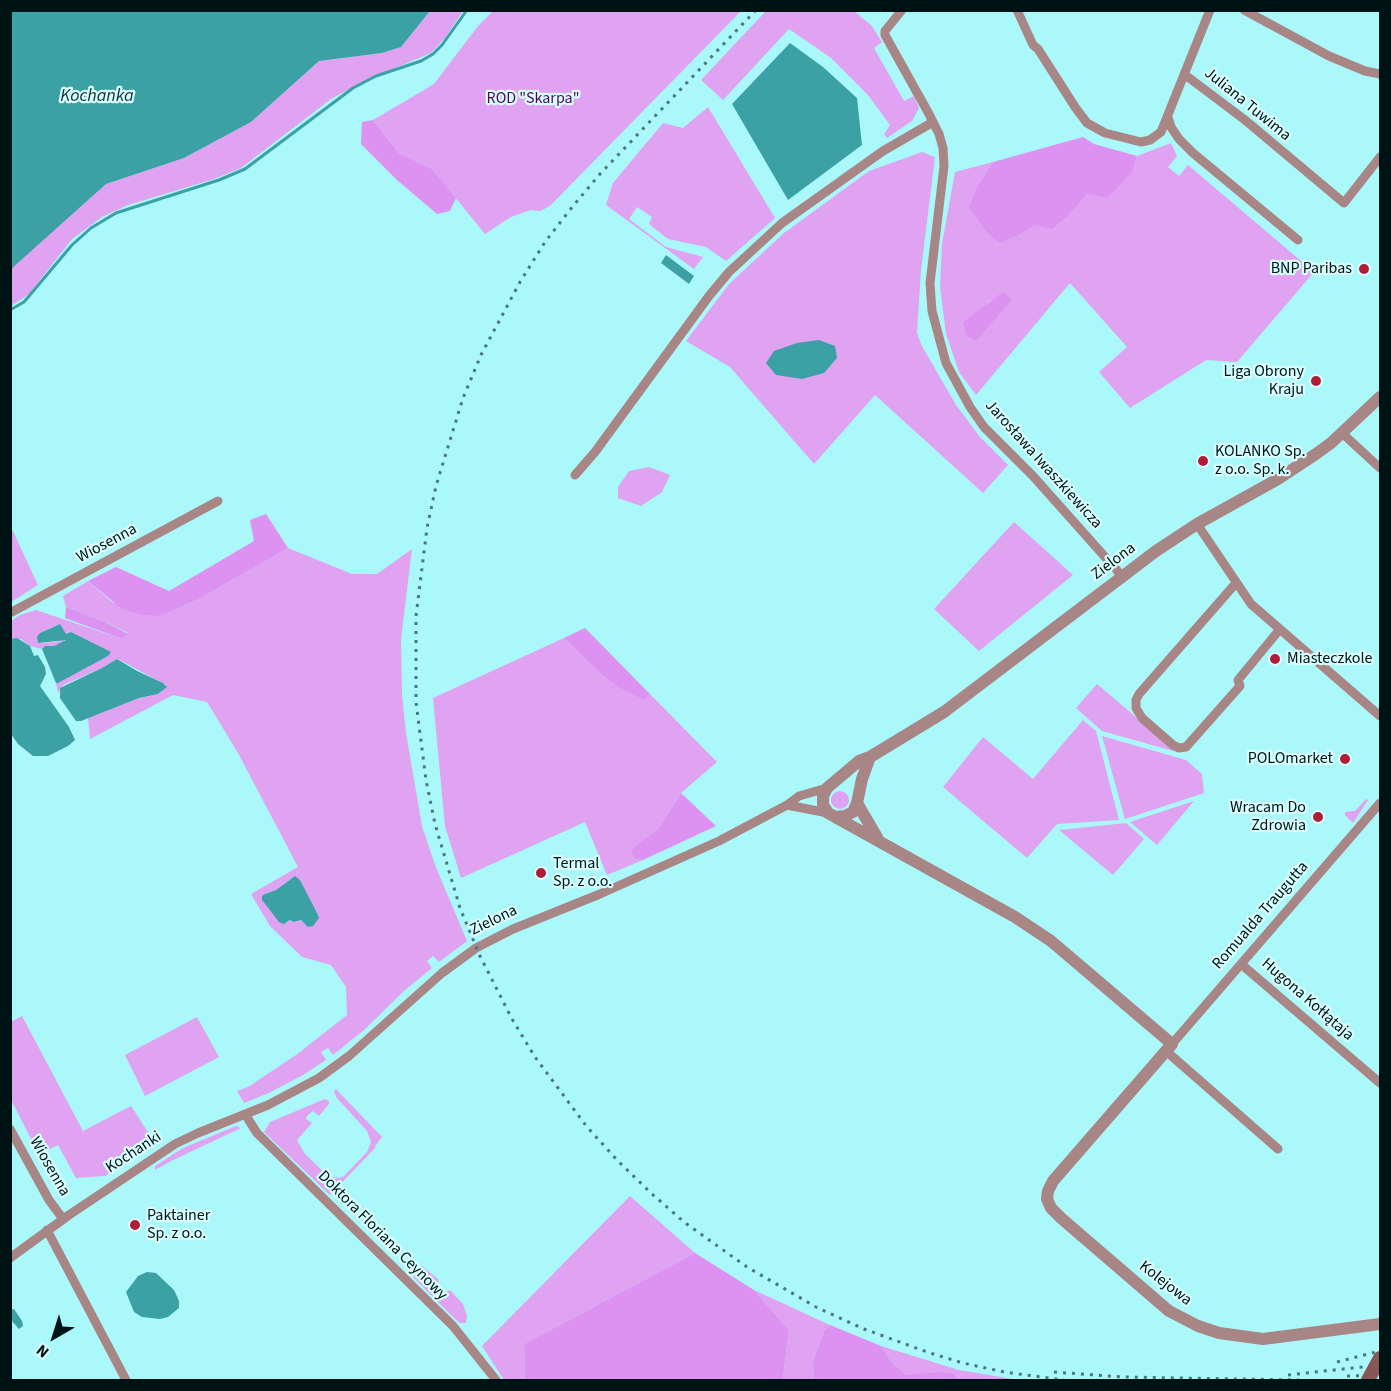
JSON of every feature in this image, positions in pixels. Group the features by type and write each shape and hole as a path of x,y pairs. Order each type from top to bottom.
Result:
{"main road":[{"path":"1368,1380 1380,1358"}],"street":[{"name":"Jarosława Iwaszkiewicza","path":"902,10 885,31 885,35 933,122 943,148 944,166 930,283 932,311 945,363 984,427 1034,476 1122,576"},
{"name":"Juliana Tuwima","path":"1017,10 1033,45 1038,49 1075,107 1087,123 1105,133 1140,142 1156,136 1161,132 1185,74 1245,120 1344,203 1380,157"},
{"path":"1185,74 1210,10"},
{"path":"1244,10 1329,56 1365,71 1380,74"},
{"path":"1168,117 1179,139 1193,153 1298,240"},
{"path":"575,476 729,272 777,227 883,151 933,122"},
{"name":"Zielona","path":"245,1114 295,1092 349,1056 451,966 483,943 688,856 787,806 799,796 830,786 859,761 870,758 944,712 1122,576 1197,525 1298,467 1342,433 1380,397"},
{"path":"1342,433 1380,468"},
{"name":"Wiosenna","path":"10,613 218,501"},
{"path":"1197,525 1251,604 1380,716"},
{"path":"1236,583 1138,694 1136,708 1142,718 1173,745 1179,748 1186,747 1240,686 1238,680 1280,629"},
{"path":"787,806 832,815 845,816 853,812 870,758"},
{"path":"878,839 853,788 844,782 830,786 823,796 823,805 832,815 1015,917 1051,941 1278,1149"},
{"name":"Romualda Traugutta","path":"1053,1181 1380,803"},
{"name":"Hugona Kołłątaja","path":"1241,964 1380,1083"},
{"name":"Kochanki","path":"10,1258 47,1230 175,1144 245,1114"},
{"name":"Doktora Floriana Ceynowy","path":"245,1114 257,1134 453,1326 496,1380"},
{"name":"Wiosenna","path":"10,1129 49,1200 63,1219"},
{"name":"Kolejowa","path":"1053,1181 1047,1199 1051,1208 1061,1218 1170,1311 1198,1326 1219,1333 1263,1339 1380,1324"},
{"path":"47,1230 126,1380"}],"green space":[{"path":"430,11 463,11 445,38 431,53 366,80 331,99 241,168 214,179 128,205 102,217 72,239 29,294 11,306 10,269 106,184 184,158 251,122 319,61 382,53 401,47"},
{"name":"ROD \"Skarpa\"","path":"493,11 741,11 550,206 540,211 531,210 511,217 485,234 432,169 399,153 373,120 434,84 478,26"},
{"path":"766,11 854,11 872,26 882,42 874,48 904,101 914,96 919,108 912,121 887,138 884,134 890,125 868,95 831,58 789,29 723,100 701,80"},
{"path":"708,107 775,218 726,261 706,247 668,239 649,224 652,217 637,207 629,219 666,247 703,257 694,269 606,205 613,183 663,123 683,128"},
{"path":"1171,143 1177,156 1168,167 1179,176 1188,165 1314,272 1237,362 1206,360 1130,408 1099,372 1127,347 1070,283 976,395 959,372 946,334 940,287 942,244 955,172 993,162 979,184 1021,234 1035,225 1069,215 1088,194 1133,171 1137,156","holes":["1012,300 976,341 963,322 978,313 990,301"]},
{"path":"922,152 935,157 921,270 917,333 956,405 980,437 1008,465 983,493 875,395 814,464 730,367 686,341 729,284 784,233 869,171"},
{"path":"649,467 670,475 662,492 641,506 618,498 618,487 629,471"},
{"path":"1014,522 1073,575 979,651 934,609"},
{"path":"11,527 38,585 10,602"},
{"path":"288,548 352,574 377,574 412,549 401,639 402,695 406,733 422,826 435,865 467,941 439,962 433,956 427,961 432,968 333,1055 328,1048 321,1052 326,1060 269,1093 244,1103 237,1091 248,1087 296,1055 347,1015 346,987 331,965 302,957 270,926 251,894 298,867 238,753 207,702 173,695 90,739 88,718 139,698 159,694 166,685 118,659 63,685 58,693 56,683 108,656 108,651 71,632 65,634 57,625 44,631 40,643 64,639 64,642 54,646 45,646 42,649 30,646 21,639 11,639 11,621 20,615 36,610 122,639 128,633 66,607 63,596 88,581 112,602 161,616 197,600","holes":["292,878 300,880 305,924 301,920 296,922 290,920 287,923 265,894 276,890"]},
{"path":"564,638 601,674 644,700 650,694 717,762 681,793 658,829 646,839 635,859 643,860 607,875 585,822 461,878 445,826 433,698"},
{"path":"1097,684 1177,752 1102,731 1076,708"},
{"path":"1083,720 1096,731 1119,820 1057,824 1027,858 943,787 983,737 1033,779"},
{"path":"1102,736 1186,760 1202,774 1204,793 1125,819"},
{"path":"836,791 844,791 849,796 847,807 836,809 831,804 831,796"},
{"path":"1366,799 1368,800 1353,823 1345,812 1355,811"},
{"path":"1194,801 1157,845 1130,822"},
{"path":"1126,823 1144,839 1113,875 1059,830"},
{"path":"22,1016 83,1131 131,1106 155,1143 105,1176 76,1178 58,1145 39,1154 11,1100 11,1022"},
{"path":"197,1017 219,1057 145,1096 125,1055"},
{"path":"336,1089 382,1137 376,1147 330,1195 264,1132 270,1122 325,1099 329,1101 319,1116 313,1111 307,1116 306,1119 312,1123 297,1140 305,1154 329,1177 344,1176 367,1152 371,1142 367,1131 337,1098 334,1092"},
{"path":"236,1126 241,1128 155,1170 155,1166 183,1148"},
{"path":"630,1196 695,1253 524,1344 525,1380 504,1380 482,1346"},
{"path":"422,1266 439,1280 436,1284 444,1293 450,1290 463,1304 467,1316 466,1323 460,1323 453,1317 413,1277"},
{"path":"754,1290 830,1325 824,1331 814,1358 813,1380 781,1380 789,1330"},
{"path":"881,1346 959,1370 1019,1380 959,1380 954,1374 906,1375 891,1361"}],"shaded area":[{"path":"373,120 399,153 432,169 456,198 450,211 437,214 397,180 361,144 362,122"},
{"path":"1083,137 1094,144 1137,156 1133,171 1107,198 1088,194 1069,215 1052,229 1035,225 1000,243 986,231 969,207 979,184 993,162"},
{"path":"1003,292 1012,300 976,341 966,335 963,322"},
{"path":"266,514 288,548 197,600 161,616 144,615 122,609 88,581 116,567 169,591 254,541 250,520"},
{"path":"66,607 105,622 128,634 122,639 65,618"},
{"path":"585,628 650,694 644,700 622,689 601,674 564,638"},
{"path":"681,793 716,826 643,860 635,859 631,850 658,829"},
{"path":"695,1253 754,1290 789,1330 781,1380 525,1380 524,1344"},
{"path":"830,1325 881,1346 891,1361 906,1375 941,1372 954,1374 959,1380 813,1380 814,1358 824,1331"}],"water":[{"name":"Kochanka","path":"11,10 430,11 401,47 382,53 319,61 251,122 184,158 106,184 11,269"},
{"path":"790,43 823,67 857,98 862,145 788,200 732,104"},
{"path":"666,255 694,276 689,284 661,263"},
{"path":"819,340 835,346 837,358 824,373 802,379 776,375 766,363 774,351 797,343"},
{"path":"60,624 66,634 71,632 111,652 108,656 56,683 42,649 66,640 38,643 37,637 40,633"},
{"path":"17,638 30,646 34,656 38,655 45,667 46,674 40,686 69,727 75,740 48,756 33,756 18,744 11,734 11,639"},
{"path":"117,659 167,687 158,694 139,698 76,721 60,698 60,688"},
{"path":"295,876 300,880 319,918 313,926 308,927 301,920 294,922 290,920 284,924 279,922 262,900 262,896 276,890"},
{"path":"147,1272 156,1273 174,1290 179,1301 179,1308 168,1317 160,1319 142,1317 134,1312 126,1292 138,1276"},
{"path":"14,1309 22,1321 23,1326 19,1329 11,1320 11,1310"}],"waterway":[{"name":"Kochanka","path":"10,310 24,302 72,245 91,228 116,213 219,180 245,169 353,88 376,76 421,61 433,54 467,10"}],"railway":[{"path":"756,10 600,174 545,242 520,282 481,355 463,398 436,486 427,528 416,616 416,702 426,780 435,824 460,908 479,954 512,1019 535,1057 587,1127 652,1194 684,1222 747,1267 816,1307 864,1329 963,1363 1004,1372 1064,1380"},
{"path":"1337,1362 1380,1351"},
{"path":"1288,1375 1380,1365"},
{"path":"1054,1372 1122,1377 1299,1380"},
{"path":"1347,1376 1380,1375"}],"place":[{"name":"BNP Paribas","path":"1364,269"},
{"name":"Liga Obrony Kraju","path":"1316,381"},
{"name":"KOLANKO Sp. z o.o. Sp. k.","path":"1203,461"},
{"name":"Miasteczkole","path":"1275,659"},
{"name":"POLOmarket","path":"1345,759"},
{"name":"Wracam Do Zdrowia","path":"1318,817"},
{"name":"Termal Sp. z o.o.","path":"541,873"},
{"name":"Paktainer Sp. z o.o.","path":"135,1225"}]}
